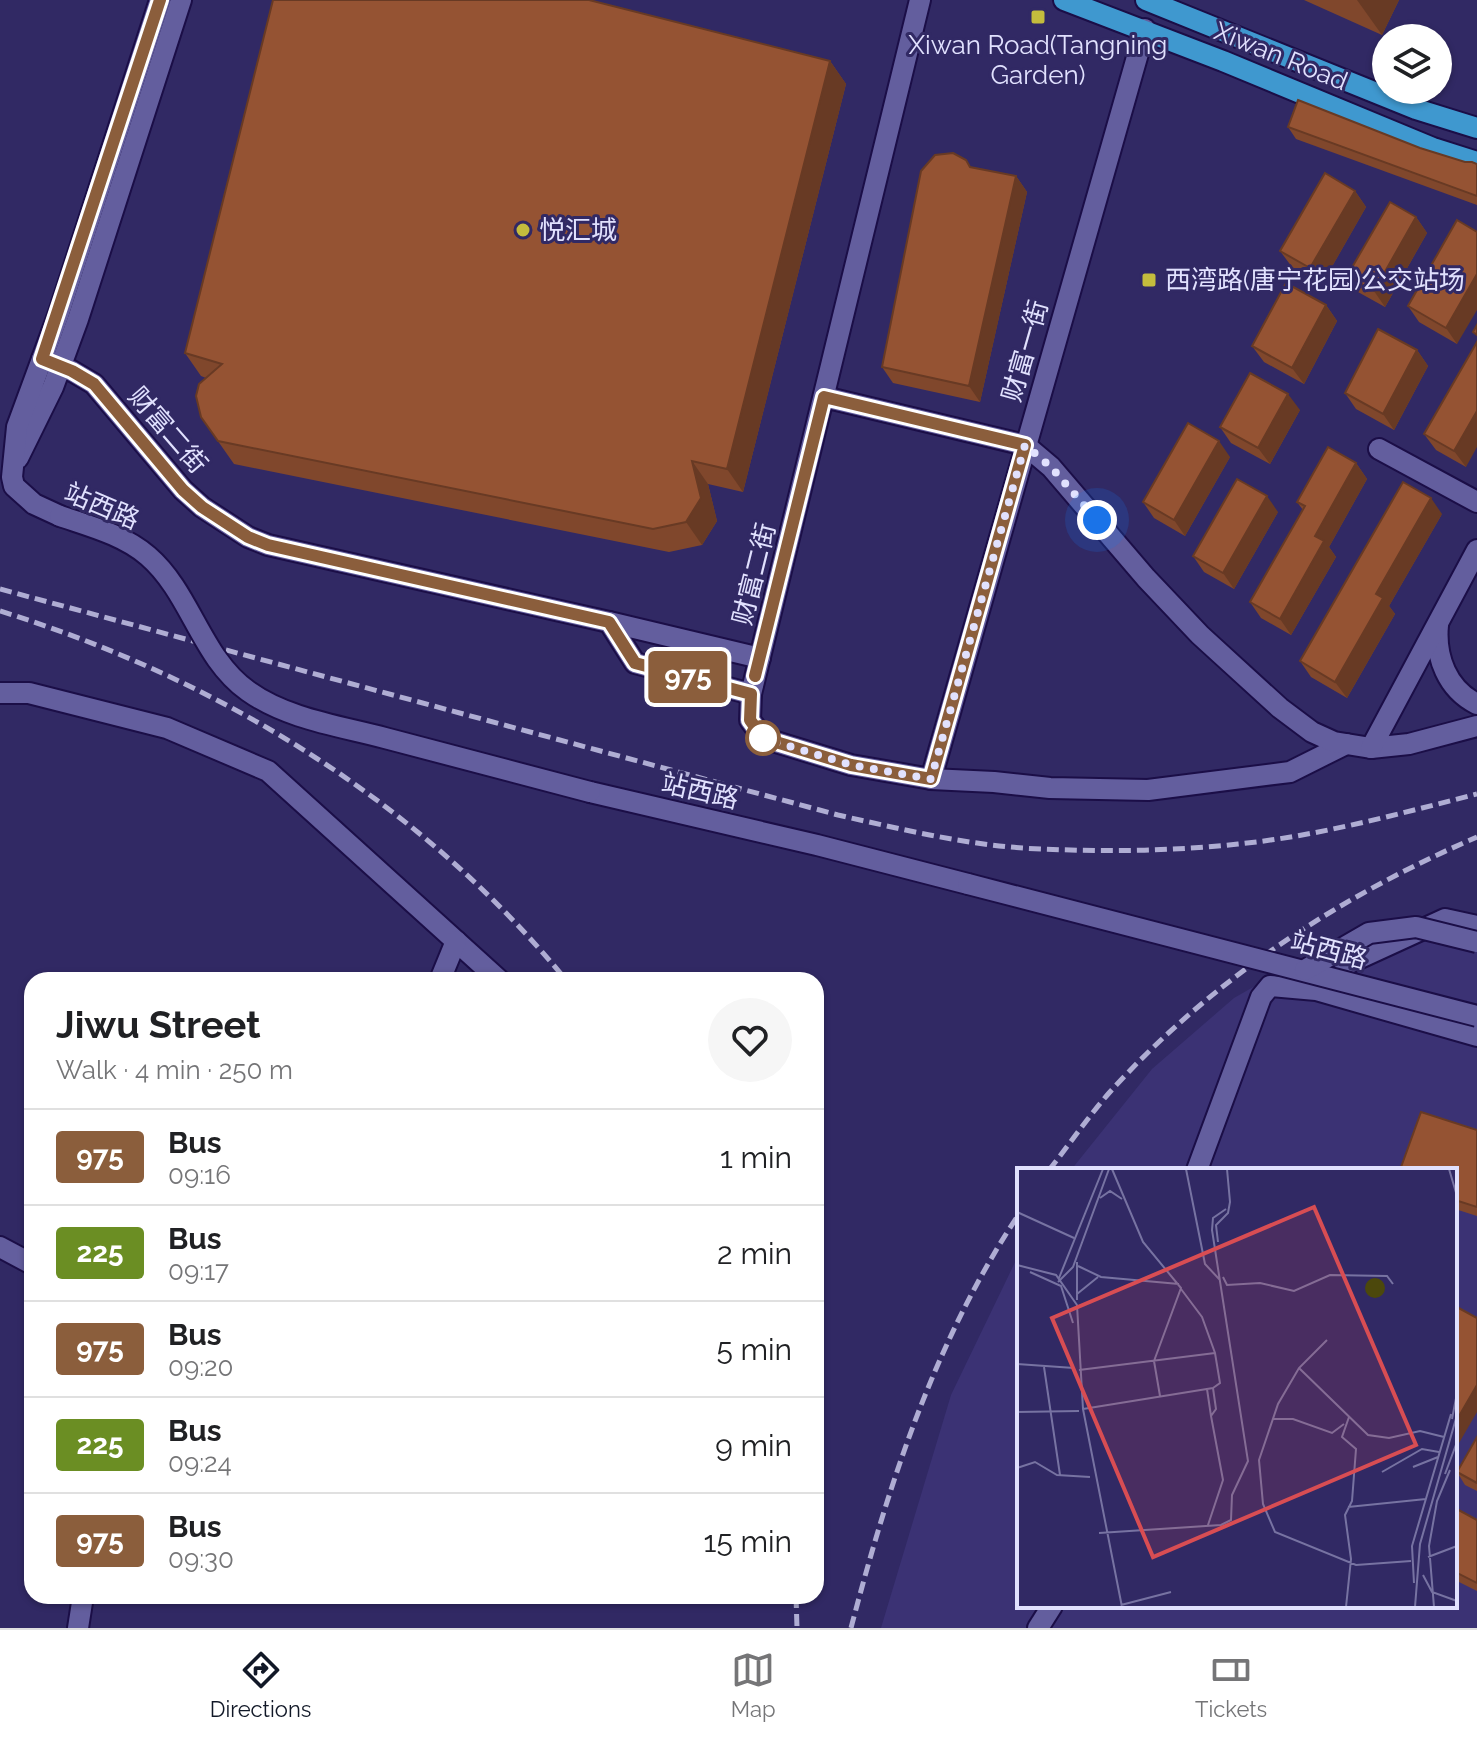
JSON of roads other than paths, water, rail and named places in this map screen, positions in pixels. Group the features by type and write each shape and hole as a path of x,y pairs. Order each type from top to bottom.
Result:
{"main road":[{"name":"Xiwan Road","path":"1064,0 1145,29 1433,148 1477,162"},
{"name":"Xiwan Road","path":"1161,2 1416,109 1477,128"}],"street":[{"name":"站西路","path":"52,362 160,0"},
{"name":"站西路","path":"181,0 12,477 20,494 34,504 126,541 147,555 179,593 214,654 246,690 265,702 326,723 590,792 817,845 1477,1016"},
{"name":"财富二街","path":"751,694 920,0"},
{"name":"财富一街","path":"931,779 1145,29"},
{"name":"财富二街","path":"52,362 94,384 183,490 202,507 248,537 268,545 760,658"},
{"path":"824,397 1025,445 1051,467 1146,578 1237,672 1312,732 1334,742 1371,748 1409,744 1477,726"},
{"path":"1379,449 1477,502"},
{"path":"1371,748 1477,550"},
{"path":"1439,621 1439,656 1445,672 1465,699 1477,704"},
{"path":"609,622 635,663 751,694 750,720 763,738 851,765 931,779 1050,788 1148,790 1290,772 1346,744"},
{"path":"0,693 29,693 167,728 268,771 490,972"},
{"path":"1293,989 1445,919 1477,926"},
{"path":"1305,970 1369,933 1416,927 1477,942"},
{"path":"443,972 456,941"},
{"path":"1198,1168 1261,997 1270,986 1316,990 1477,1036"},
{"path":"0,1247 24,1260"},
{"path":"78,1628 82,1604"},
{"path":"1038,1628 1051,1608"}],"railway":[{"path":"0,589 838,815 991,845 1116,851 1238,844 1328,830 1477,794"},
{"path":"0,611 81,639 160,672 237,711 310,754 380,803 447,857 509,916 559,972"},
{"path":"1051,1168 1101,1102 1148,1052 1234,978 1279,945 1375,886 1477,837"},
{"path":"851,1628 881,1520 939,1362 989,1262 1017,1217"},
{"path":"796,1604 797,1628"}],"place":[{"name":"Xiwan Road(Tangning Garden)","path":"1038,17"},
{"name":"悦汇城","path":"523,230"},
{"name":"西湾路(唐宁花园)公交站场","path":"1149,280"}]}
